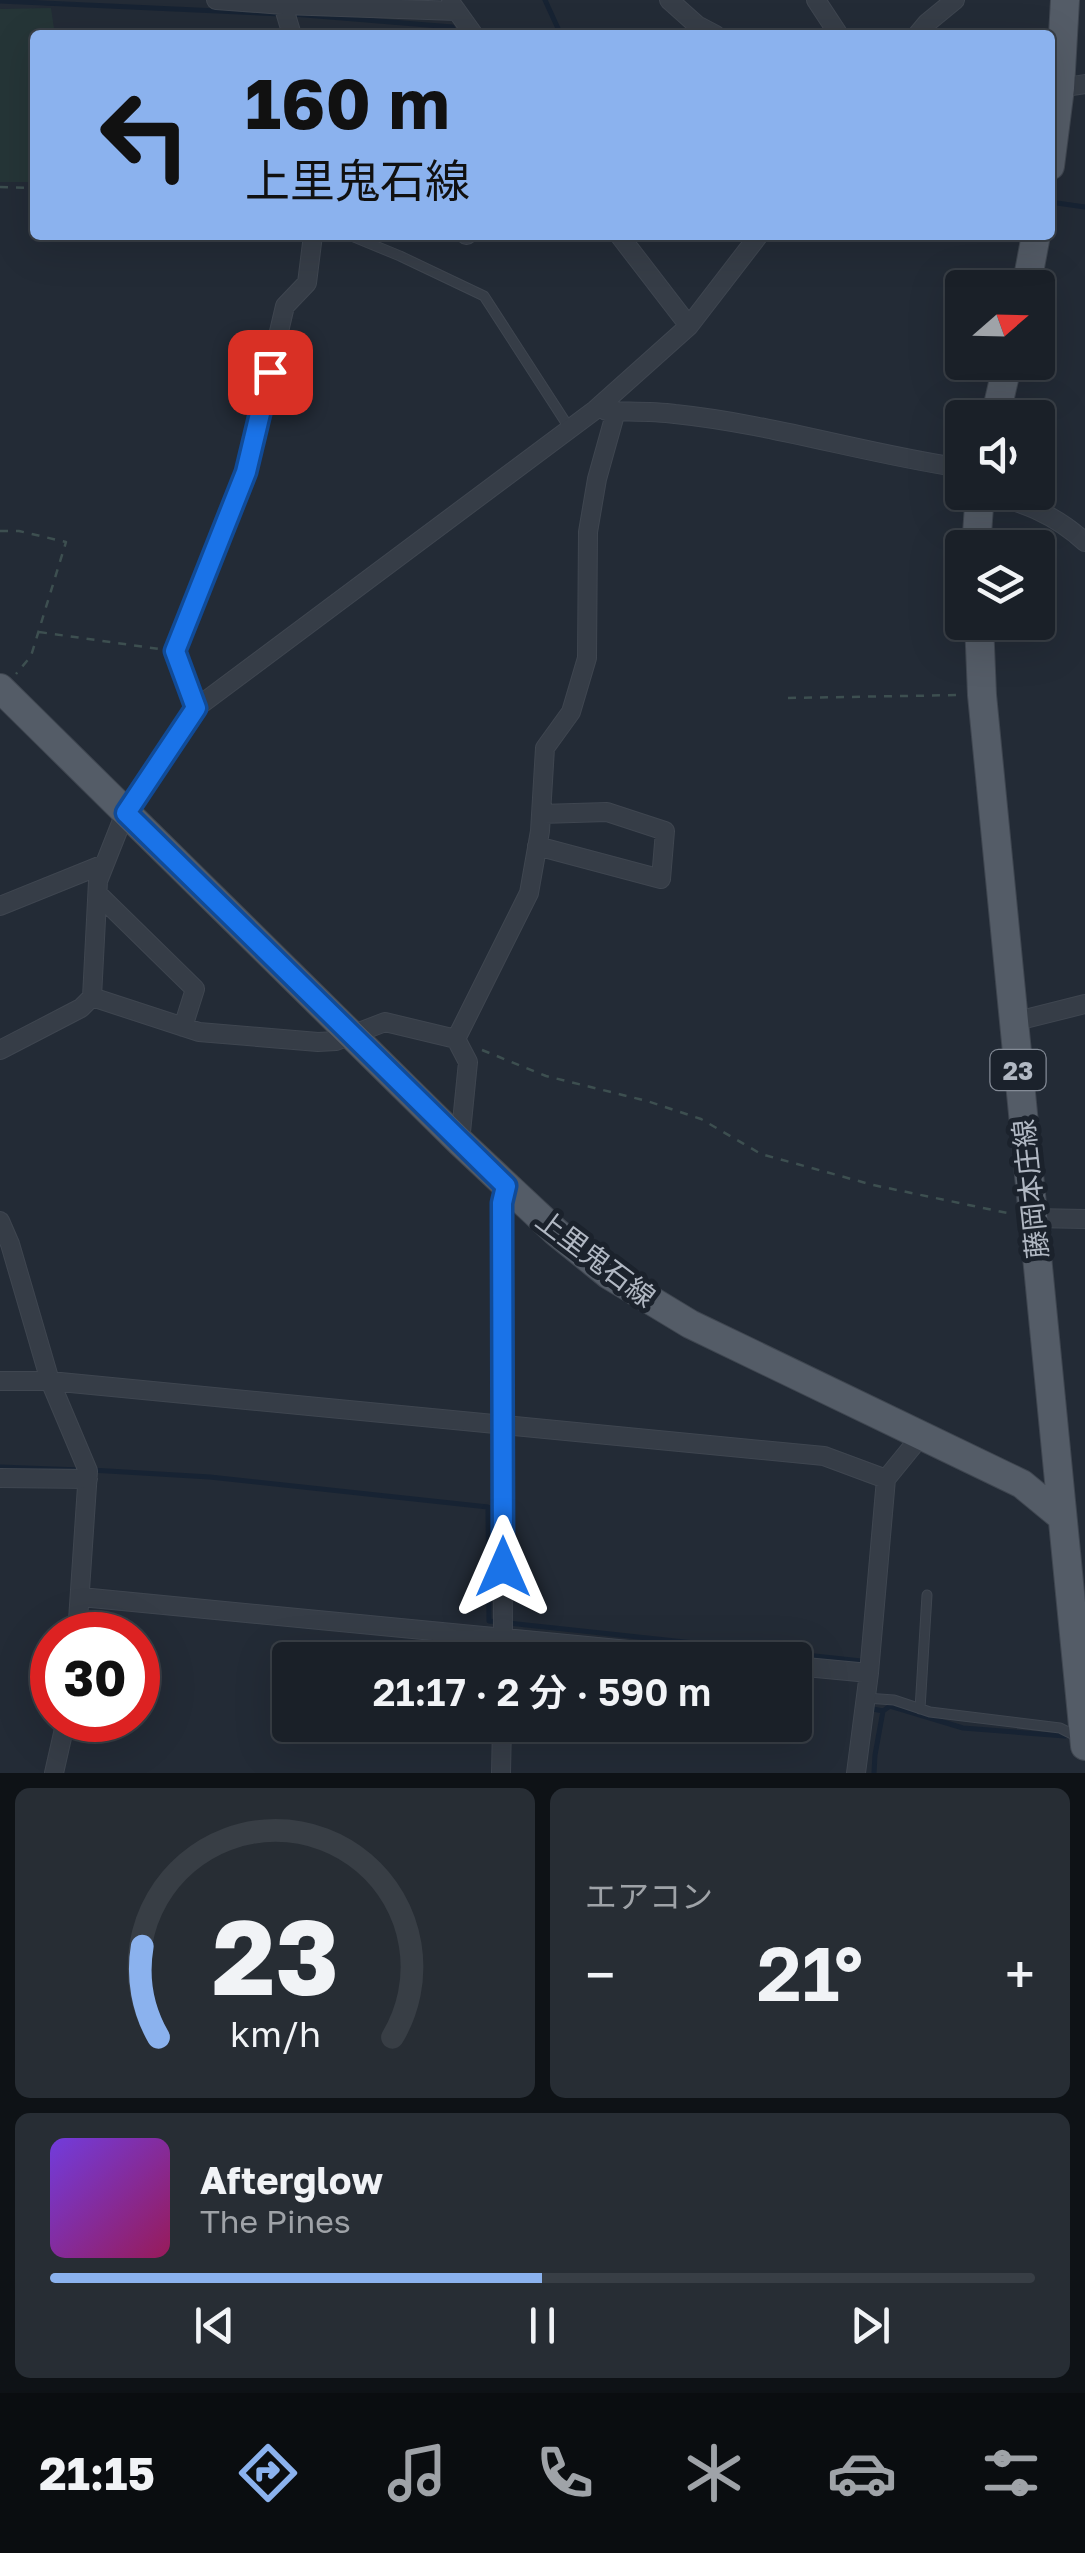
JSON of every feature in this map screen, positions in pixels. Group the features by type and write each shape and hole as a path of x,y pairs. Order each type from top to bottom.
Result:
{"main road":[{"path":"1055,149 1073,86 1065,0"},
{"path":"1029,270 1035,240"},
{"name":"藤岡本庄線","path":"979,640 1062,1516"},
{"name":"上里鬼石線","path":"1,689 460,1142 583,1255 640,1296 690,1324 1022,1484 1062,1516"},
{"path":"1062,1516 1085,1746"}],"street":[{"path":"216,0 283,5 453,6 470,30"},
{"path":"669,0 707,30"},
{"path":"816,0 836,30"},
{"path":"921,30 956,0"},
{"path":"283,5 290,30"},
{"path":"196,708 175,651 246,472 285,306 307,283 312,240"},
{"path":"623,240 690,326"},
{"path":"0,1050 81,1008 92,997 98,894 104,864 126,813 196,708 595,410 690,326 755,240"},
{"path":"595,410 675,414 945,466"},
{"path":"456,1039 529,893 538,846 545,748 571,712 587,658 588,532 597,479 616,411"},
{"path":"1039,510 1085,542"},
{"path":"538,846 660,879 666,831 607,812 541,814"},
{"path":"0,906 104,864"},
{"path":"98,894 195,989 184,1027"},
{"path":"92,997 199,1032 318,1042 336,1041 384,1022 456,1039 468,1062 460,1142"},
{"path":"1013,1022 1085,1004"},
{"path":"503,1642 502,1203 506,1186"},
{"path":"1032,1218 1085,1219"},
{"path":"0,1221 50,1382 88,1471 80,1612"},
{"path":"0,1381 50,1382 824,1456 886,1480"},
{"path":"856,1773 886,1480 921,1436"},
{"path":"0,1478 88,1479"},
{"path":"81,1597 545,1642"},
{"path":"812,1668 869,1674"},
{"path":"54,1773 61,1742"},
{"path":"501,1773 502,1742"}],"lane":[{"path":"361,240 484,296 570,429"},
{"path":"920,1709 926,1594"},
{"path":"866,1698 894,1700 930,1712 1084,1733"}],"path":[{"path":"0,186 30,188"},
{"path":"0,531 19,531 66,542 31,656 1,689"},
{"path":"39,632 175,651"},
{"path":"788,698 982,695"},
{"path":"456,1039 546,1076 648,1101 700,1119 761,1154 873,1185 1032,1218"}],"shaded area":[{"path":"51,8 54,30 30,30 30,182 0,182 0,9"}],"waterway":[{"path":"545,0 559,30"},
{"path":"0,1 282,14"},
{"path":"293,14 454,30"},
{"path":"1055,203 1085,207"},
{"path":"0,1467 80,1470"},
{"path":"91,1470 210,1477 488,1507 489,1621 861,1661 861,1669"},
{"path":"868,1708 883,1711 890,1706 963,1728 1065,1736 1070,1732"},
{"path":"874,1773 883,1711"}],"route":[{"path":"270,372 246,472 175,651 196,708 126,813 506,1186 502,1203 503,1567"}]}
